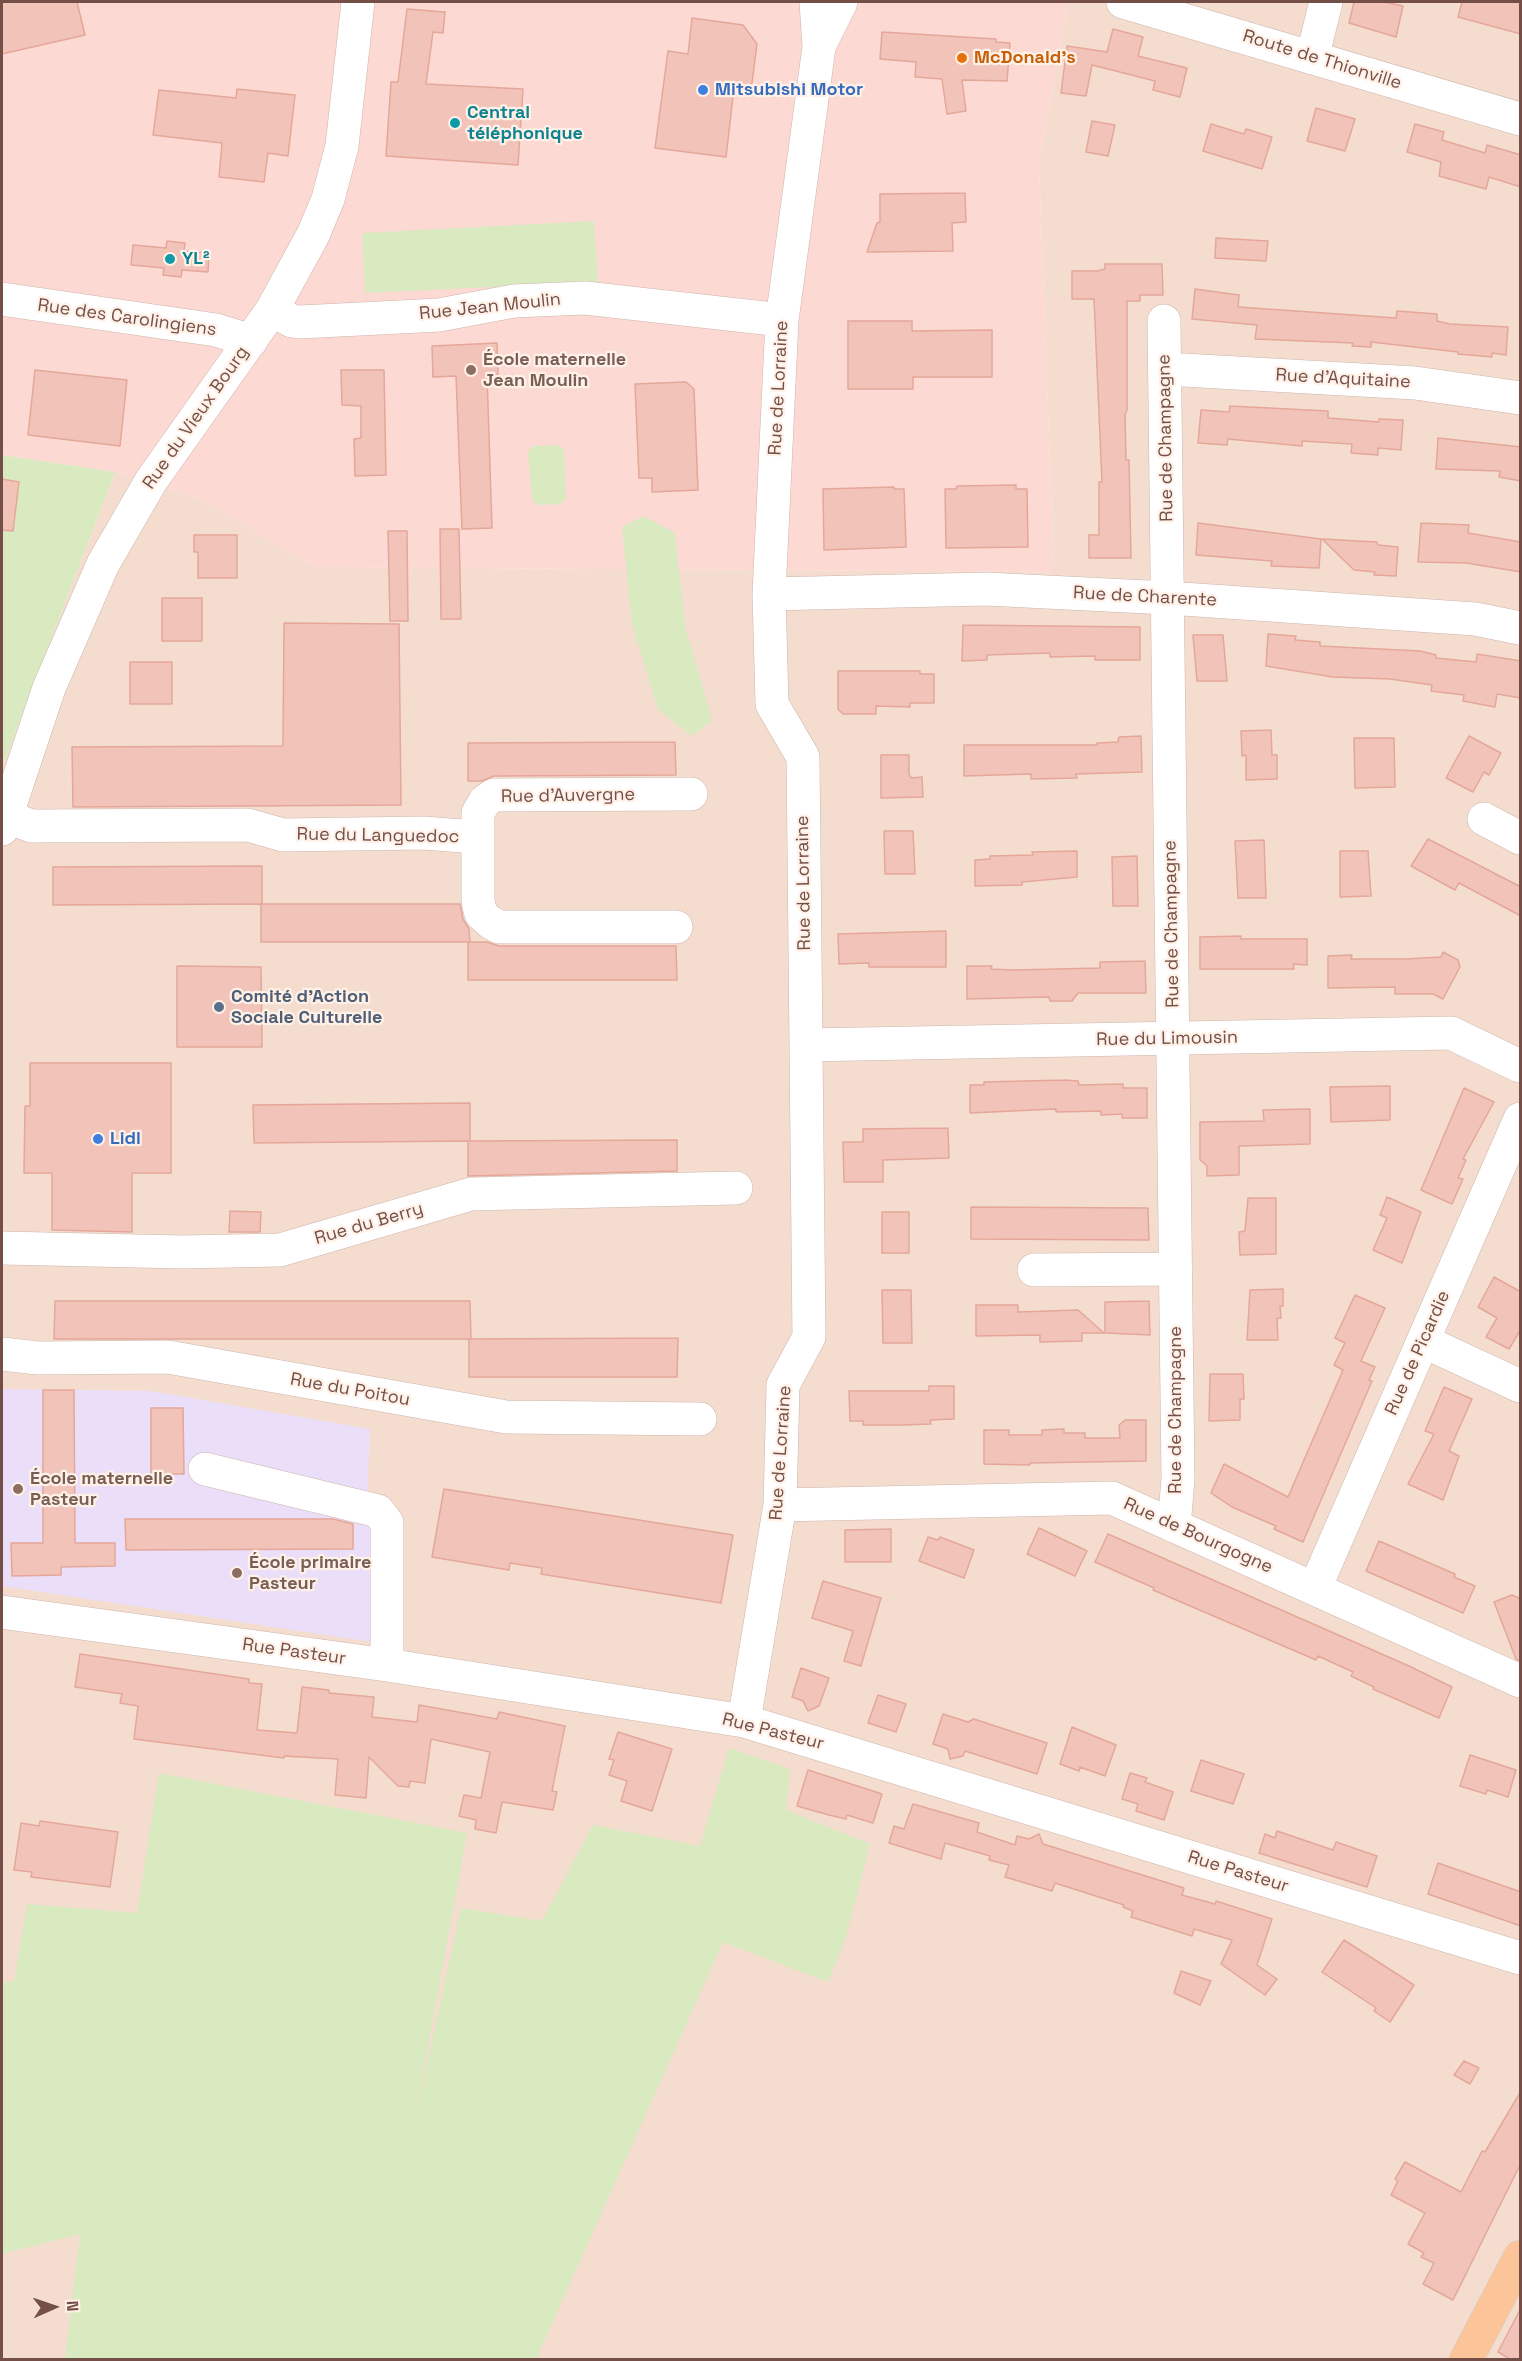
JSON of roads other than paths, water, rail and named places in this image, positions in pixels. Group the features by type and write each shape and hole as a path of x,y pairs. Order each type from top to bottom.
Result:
{"main road":[{"path":"1466,2360 1521,2257"}],"street":[{"name":"Rue du Vieux Bourg","path":"4,822 50,688 103,564 151,481 272,310 313,235 327,199 342,146 358,2"},
{"name":"Rue de Lorraine","path":"744,1721 780,1505 783,1386 809,1337 803,757 772,704 769,594 782,320 819,47 816,2"},
{"name":"Rue de Lorraine","path":"819,47 841,2"},
{"name":"Route de Thionville","path":"1123,2 1521,119"},
{"path":"1312,58 1326,2"},
{"name":"Rue Jean Moulin","path":"272,310 292,321 300,322 439,315 514,301 585,298 782,320"},
{"name":"Rue des Carolingiens","path":"2,299 216,330 251,341"},
{"name":"Rue de Champagne","path":"1164,321 1179,1479 1174,1526"},
{"name":"Rue d'Aquitaine","path":"1165,369 1415,383 1521,398"},
{"name":"Rue de Charente","path":"769,594 986,589 1168,598 1475,619 1521,628"},
{"name":"Rue d'Auvergne","path":"476,837 478,813 485,801 494,795 691,794"},
{"path":"1484,819 1521,838"},
{"name":"Rue du Languedoc","path":"4,822 31,826 248,825 284,835 423,833 476,837 478,901 482,914 490,922 500,927 676,927"},
{"name":"Rue du Limousin","path":"806,1045 1451,1033 1521,1066"},
{"name":"Rue de Picardie","path":"1315,1588 1521,1119"},
{"name":"Rue du Berry","path":"2,1248 183,1252 280,1251 471,1194 736,1188"},
{"path":"1034,1270 1176,1269"},
{"path":"1423,1341 1521,1386"},
{"name":"Rue du Poitou","path":"2,1354 38,1358 168,1357 506,1417 700,1419"},
{"path":"205,1469 378,1511 387,1523 387,1665"},
{"name":"Rue de Bourgogne","path":"780,1505 1112,1498 1521,1681"},
{"name":"Rue Pasteur","path":"2,1612 387,1665 744,1721 1521,1958"}],"place":[{"name":"McDonald's","path":"962,58"},
{"name":"Mitsubishi Motor","path":"703,90"},
{"name":"Central téléphonique","path":"455,123"},
{"name":"YL²","path":"170,259"},
{"name":"École maternelle Jean Moulin","path":"471,370"},
{"name":"Comité d’Action Sociale Culturelle","path":"219,1007"},
{"name":"Lidl","path":"98,1139"},
{"name":"École maternelle Pasteur","path":"18,1489"},
{"name":"École primaire Pasteur","path":"237,1573"}]}
